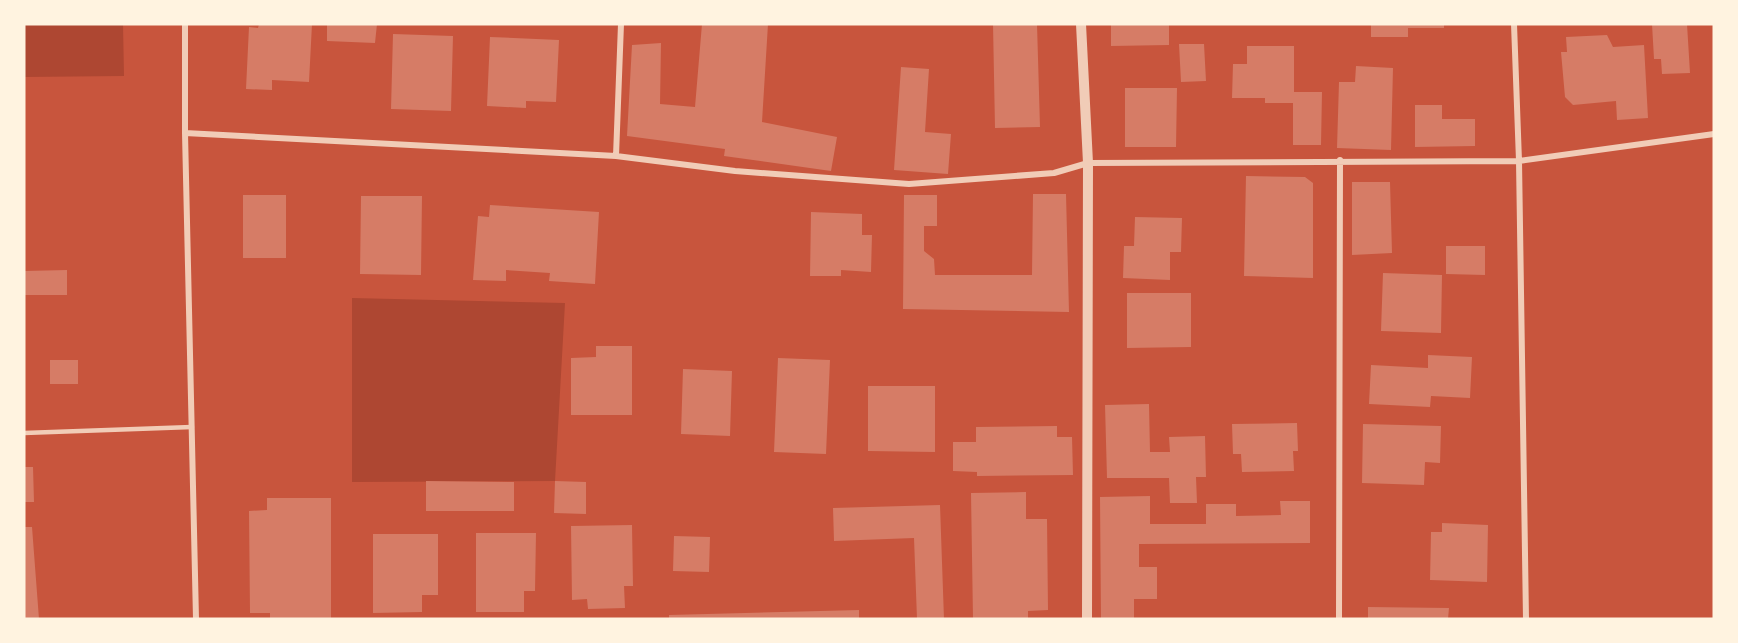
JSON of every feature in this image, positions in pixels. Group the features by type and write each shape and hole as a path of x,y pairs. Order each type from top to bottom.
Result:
{"street":[{"path":"185,24 185,133 196,619"},
{"path":"616,156 621,24"},
{"path":"1081,24 1088,163 1087,619"},
{"path":"1514,24 1519,161 1526,619"},
{"path":"185,133 616,156 735,171 909,184 1054,173 1088,163 1340,160 1519,161 1714,134"},
{"path":"1339,619 1340,160"}],"lane":[{"path":"24,433 192,427"}],"shaded area":[{"path":"24,24 123,24 124,76 24,77"},
{"path":"352,298 565,303 555,481 352,482"}],"building":[{"path":"259,24 312,24 309,82 272,80 272,90 246,89 249,27 258,28"},
{"path":"327,24 377,24 375,43 327,41"},
{"path":"702,24 768,24 762,122 837,137 831,171 724,156 725,149 627,136 632,45 661,43 660,104 695,107"},
{"path":"993,24 1037,24 1040,127 995,128"},
{"path":"1111,24 1169,24 1169,45 1111,46"},
{"path":"1371,24 1444,24 1444,28 1408,28 1408,37 1371,37"},
{"path":"1652,24 1687,24 1690,73 1662,74 1661,59 1654,59"},
{"path":"393,34 453,36 451,111 391,109"},
{"path":"1607,35 1613,47 1644,45 1648,118 1617,120 1616,101 1573,105 1565,97 1561,52 1567,52 1566,37"},
{"path":"490,37 559,40 556,102 526,101 526,108 487,106"},
{"path":"1179,44 1204,44 1206,81 1181,82"},
{"path":"1247,46 1294,46 1294,92 1322,92 1321,145 1293,145 1293,103 1265,103 1265,98 1232,98 1233,64 1247,64"},
{"path":"1356,66 1393,68 1391,150 1337,148 1339,82 1355,82"},
{"path":"901,67 929,69 925,132 951,134 948,174 894,170"},
{"path":"1125,88 1177,88 1176,147 1125,147"},
{"path":"1415,105 1442,105 1442,119 1475,119 1475,146 1415,147"},
{"path":"1246,176 1305,177 1313,183 1313,278 1244,276"},
{"path":"1352,182 1390,182 1392,253 1352,255"},
{"path":"1033,194 1066,194 1069,312 903,309 904,195 937,195 937,226 924,226 924,251 934,259 935,275 1032,275"},
{"path":"243,195 286,195 286,258 243,258"},
{"path":"361,196 422,196 421,275 360,274"},
{"path":"490,205 599,212 595,284 549,281 550,273 506,270 506,281 473,280 478,216 489,217"},
{"path":"811,212 862,214 862,235 872,235 871,272 841,270 841,276 810,276"},
{"path":"1135,217 1182,218 1181,252 1170,252 1170,280 1123,278 1124,246 1134,246"},
{"path":"1446,246 1485,246 1485,275 1446,274"},
{"path":"67,270 67,295 24,295 24,271"},
{"path":"1383,273 1442,275 1441,333 1381,331"},
{"path":"1127,293 1191,293 1191,347 1127,348"},
{"path":"596,346 632,346 632,415 571,415 571,358 596,357"},
{"path":"1428,355 1472,357 1470,398 1431,396 1430,407 1369,404 1371,365 1428,368"},
{"path":"778,358 830,360 826,454 774,452"},
{"path":"50,360 78,360 78,384 50,384"},
{"path":"683,369 732,371 730,436 681,434"},
{"path":"868,386 935,386 935,452 868,451"},
{"path":"1149,404 1150,452 1170,452 1169,437 1205,436 1206,477 1196,477 1197,503 1170,503 1169,478 1107,478 1105,405"},
{"path":"1297,423 1298,451 1293,451 1294,471 1242,472 1241,454 1233,454 1232,424"},
{"path":"1363,424 1441,426 1440,463 1425,462 1424,485 1362,483"},
{"path":"1057,426 1057,437 1072,437 1073,475 977,476 977,472 953,471 953,442 976,442 976,427"},
{"path":"24,467 33,467 34,502 24,502"},
{"path":"426,481 514,482 514,511 426,511"},
{"path":"555,481 586,482 586,514 554,513"},
{"path":"1026,492 1026,519 1047,519 1048,610 1028,611 1028,619 973,619 971,493"},
{"path":"1150,496 1150,524 1206,524 1206,504 1236,504 1236,516 1281,515 1280,501 1310,501 1310,543 1139,544 1139,567 1157,567 1157,599 1134,599 1134,619 1101,619 1100,497"},
{"path":"267,498 331,498 331,619 270,619 270,613 250,613 249,511 267,510"},
{"path":"940,505 944,619 917,619 914,538 834,541 833,508"},
{"path":"1442,523 1488,525 1487,582 1430,580 1431,532 1442,532"},
{"path":"632,525 633,586 624,586 625,608 588,609 587,599 572,600 571,526"},
{"path":"24,527 32,527 39,619 24,619"},
{"path":"476,533 536,533 535,591 524,591 524,612 476,612"},
{"path":"373,534 438,534 438,595 422,595 422,612 373,613"},
{"path":"674,536 710,537 709,572 673,571"},
{"path":"1368,607 1449,608 1448,619 1368,619"},
{"path":"859,610 859,619 669,619 669,615"}]}
